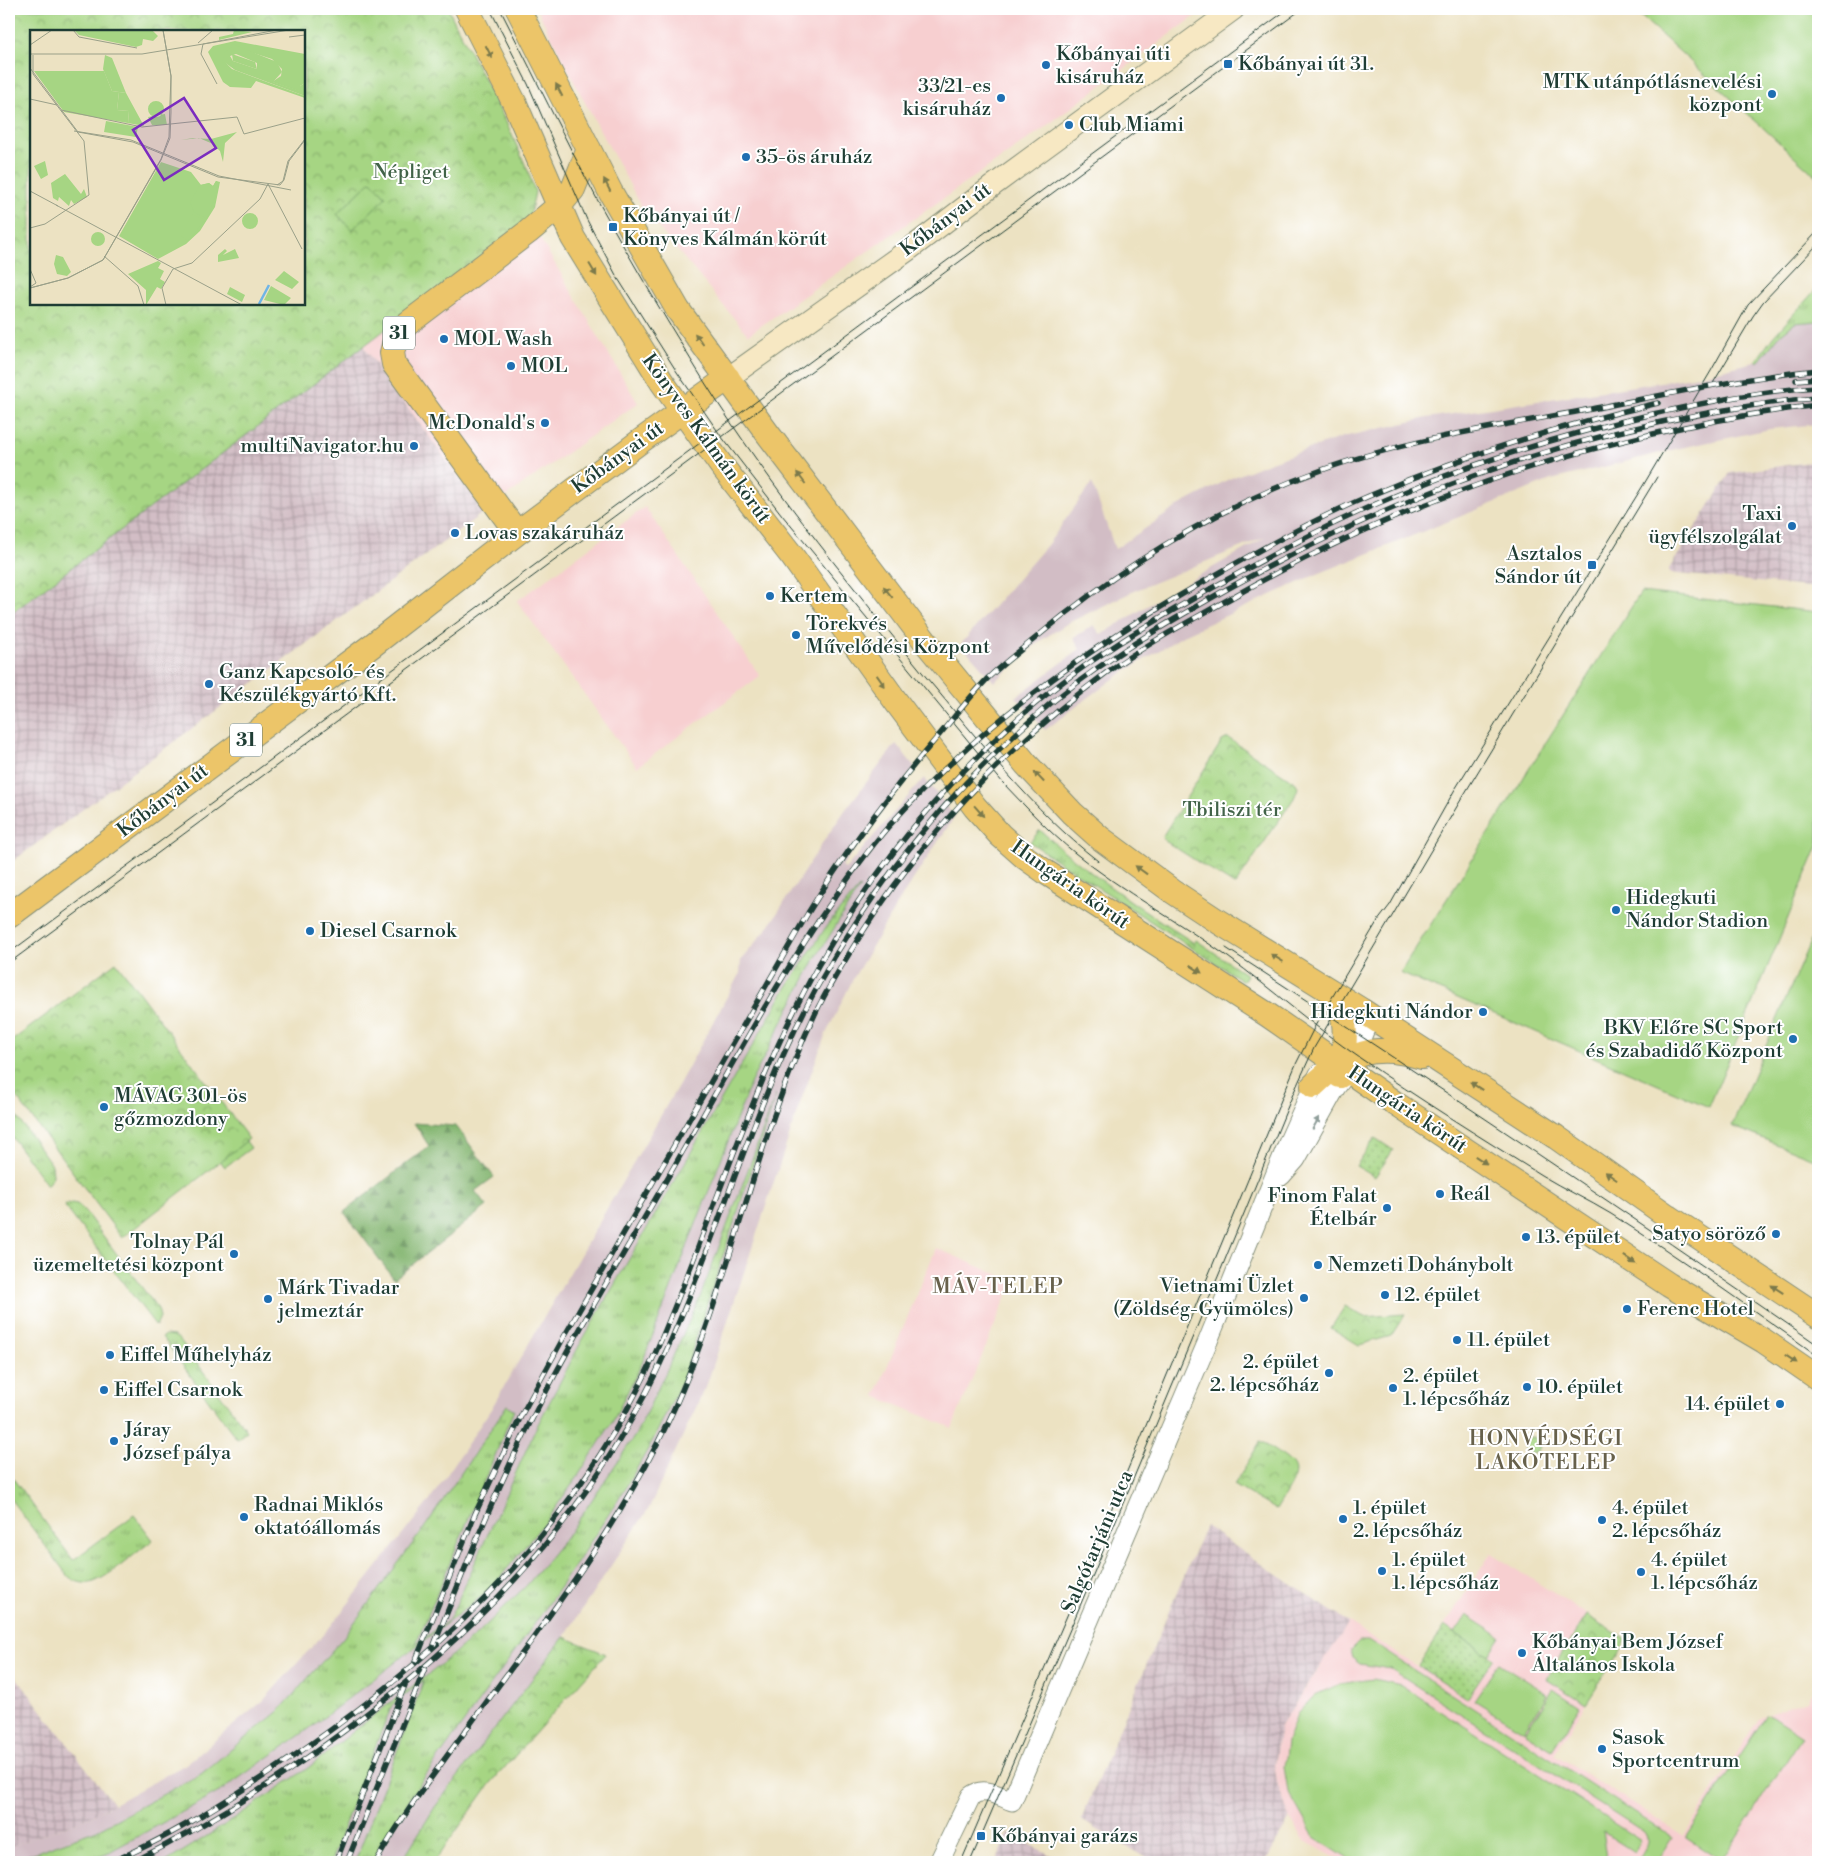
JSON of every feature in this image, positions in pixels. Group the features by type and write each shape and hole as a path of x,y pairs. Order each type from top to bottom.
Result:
{"main road":[{"name":"Könyves Kálmán körút","path":"467,9 515,104 573,238 662,382 721,465 792,556 903,712 975,807 1000,835"},
{"path":"518,9 617,204 670,296 768,434 928,645 1026,764 1072,813 1107,844 1172,891 1325,987 1556,1137 1657,1209 1818,1316"},
{"name":"Kőbányai út","path":"9,916 374,644 517,533 682,411 911,248 1234,9"},
{"name":"31","path":"517,533 416,396 394,364 392,353 399,334 407,324 528,232 559,206 573,189 589,149"},
{"name":"Hungária körút","path":"1000,835 1026,858 1047,873 1260,1010 1336,1066 1669,1285 1764,1341 1818,1378"},
{"path":"1325,987 1344,1014 1346,1035 1336,1066"},
{"path":"1325,987 1338,1011 1337,1022 1331,1032 1336,1066"},
{"path":"1346,1035 1362,1027 1370,1016"},
{"path":"1336,1066 1362,1053 1390,1050 1410,1053 1440,1062"}],"street":[{"name":"Salgótarjáni utca","path":"939,1862 971,1796 976,1792 986,1791 1012,1801 1208,1341 1289,1141 1370,1016"}],"shaded area":[{"path":"537,9 1205,9 1037,133 748,335 643,209 583,99"},
{"path":"529,220 638,403 484,512 363,346"},
{"path":"1818,321 1818,424 1770,429 1676,449 1551,480 1315,575 1186,634 1116,677 1045,730 1016,697 1080,649 1073,638 1094,625 1101,635 1163,596 1266,537 1136,590 1068,623 1040,641 994,682 961,644 1048,544 1092,483 1115,549 1180,505 1229,479 1268,463 1343,437 1427,418 1693,377 1759,361 1780,335 1795,323"},
{"path":"363,346 484,512 13,861 9,855 9,615"},
{"path":"1818,461 1818,588 1669,573 1669,569 1730,473"},
{"path":"645,507 760,676 637,767 517,601"},
{"path":"896,744 915,767 842,866 845,869 924,778 955,816 899,901 854,977 825,1036 800,1103 707,1384 649,1508 564,1637 435,1807 401,1862 371,1862 414,1792 652,1442 770,1112 701,1295 636,1434 571,1531 527,1585 477,1634 433,1671 308,1768 166,1862 82,1862 109,1852 219,1792 306,1731 491,1589 548,1518 578,1476 613,1421 642,1363 751,1082 815,959 857,891 828,924 783,993 579,1346 536,1428 449,1620 415,1645 514,1410 507,1406 427,1524 343,1638 280,1710 201,1774 97,1830 9,1862 9,1847 78,1822 186,1764 263,1701 329,1628 430,1500 491,1409 679,1084 740,973 741,960 767,929 846,809"},
{"path":"936,1248 1013,1281 952,1428 875,1396"},
{"path":"1205,1526 1349,1623 1280,1726 1274,1765 1278,1786 1290,1818 1265,1862 1153,1862 1081,1820"},
{"path":"1491,1553 1627,1640 1554,1754 1684,1836 1760,1717 1807,1700 1818,1681 1818,1862 1343,1862 1305,1841 1290,1818 1278,1786 1274,1765 1280,1726 1320,1667 1299,1591 1418,1667"},
{"path":"9,1668 114,1804 78,1822 9,1847"},
{"path":"425,1679 355,1862 331,1862 392,1704"},
{"name":"Kőbányai garázs","path":"1008,1833 1064,1862 996,1862"}],"green space":[{"name":"Népliget","path":"9,9 448,9 507,124 528,171 535,192 529,220 9,615"},
{"name":"MTK utánpótlásnevelési központ","path":"1633,9 1818,9 1818,178"},
{"path":"371,181 386,197 352,230 337,214"},
{"path":"1818,287 1818,321 1795,323 1780,335 1759,361 1755,362 1773,337"},
{"name":"Hidegkuti Nándor Stadion","path":"1641,592 1818,612 1818,846 1709,1107 1400,973"},
{"name":"Tbiliszi tér","path":"1228,738 1296,783 1298,788 1294,798 1234,885 1165,841 1162,837 1222,741"},
{"path":"1040,830 1076,861 1115,890 1194,943 1196,940 1247,975 1243,981 1030,842"},
{"path":"860,887 815,959 751,1082 642,1363 613,1421 578,1476 548,1518 491,1589 306,1731 219,1792 109,1852 82,1862 9,1862 97,1830 201,1774 280,1710 343,1638 427,1524 507,1405 514,1410 416,1644 449,1620 536,1428 579,1346 783,993 828,924"},
{"name":"BKV Előre SC Sport és Szabadidő Központ","path":"1818,923 1818,1161 1732,1126"},
{"path":"116,962 249,1139 122,1238 9,1087 9,1043"},
{"path":"776,1095 682,1381 652,1442 622,1494 589,1544 545,1609 414,1792 371,1862 355,1862 424,1680 392,1705 331,1862 166,1862 308,1768 433,1671 477,1634 527,1585 571,1531 636,1434 665,1374 701,1295"},
{"path":"217,1102 251,1148 225,1167 217,1157"},
{"path":"9,1106 52,1165 53,1176 47,1185 9,1133"},
{"path":"414,1123 456,1126 494,1177 475,1191 487,1206 394,1279 344,1212 429,1146"},
{"path":"1375,1138 1393,1150 1375,1177 1356,1166"},
{"path":"77,1204 83,1209 158,1309 160,1317 156,1326 64,1205"},
{"path":"1345,1306 1364,1317 1405,1314 1391,1336 1359,1345 1331,1328"},
{"path":"166,1335 174,1336 180,1340 247,1431 237,1439 162,1337"},
{"path":"1529,1437 1535,1437 1540,1442 1538,1451 1529,1453 1524,1448 1524,1442"},
{"path":"1260,1442 1285,1458 1292,1464 1295,1470 1291,1485 1276,1510 1234,1485"},
{"path":"9,1473 73,1560 134,1515 153,1540 97,1581 81,1583 75,1581 68,1576 9,1497"},
{"path":"1467,1615 1501,1637 1489,1655 1455,1633"},
{"path":"1587,1615 1627,1640 1586,1704 1546,1679"},
{"path":"1444,1626 1494,1658 1467,1698 1418,1666"},
{"path":"564,1637 606,1654 490,1784 434,1862 401,1862 435,1807"},
{"path":"1359,1641 1369,1641 1672,1837 1656,1862 1637,1862 1647,1844 1644,1832 1391,1669 1360,1664 1352,1658 1350,1650"},
{"path":"1499,1663 1548,1694 1524,1731 1474,1700"},
{"path":"1373,1679 1401,1685 1641,1841 1634,1852 1603,1832 1608,1862 1353,1862 1314,1837 1288,1791 1284,1767 1287,1742 1297,1714 1315,1695 1340,1684"},
{"path":"1553,1689 1580,1707 1552,1750 1525,1733"},
{"path":"1767,1714 1802,1737 1721,1861 1686,1838"}],"tram line":[{"path":"490,9 528,84 587,220 617,277 677,372 721,436 782,515 1003,783 1029,810 1065,845 1093,867 1228,957 1326,1034 1360,1058 1518,1161 1637,1231 1818,1356"},
{"path":"500,9 609,221 717,402 773,483 833,562 986,750 1050,819 1098,861"},
{"path":"9,953 1288,9"},
{"path":"9,963 1302,9"},
{"path":"961,1862 1072,1604 1296,1064 1315,1026 1377,922 1390,905 1454,791 1644,484 1748,305 1818,231"},
{"path":"1712,385 1763,302 1818,244"},
{"path":"970,1862 1080,1606 1293,1094 1314,1048 1462,798 1657,477"},
{"path":"1226,948 1524,1144 1818,1345"}],"railway":[{"path":"415,1662 475,1514 522,1414 565,1335 808,913 838,866 887,799 963,706 993,673 1103,585 1172,540 1245,502 1322,470 1385,450 1450,435 1729,383 1818,370"},
{"path":"1796,380 1818,378"},
{"path":"111,1862 152,1843 210,1810 325,1734 435,1646 485,1598 532,1547 574,1492 613,1434 647,1371 664,1334 764,1077 799,1001 819,964 862,896 910,831 936,800 992,742 1022,715 1093,660 1169,613 1307,537 1413,488 1492,459 1613,424 1736,397 1818,387"},
{"path":"133,1862 188,1833 268,1785 344,1731 395,1691 444,1650 489,1606 532,1561 571,1512 606,1461 639,1406 668,1347 775,1075 795,1030 838,950 886,879 912,845 969,780 1030,721 1100,666 1175,619 1284,559 1402,504 1462,480 1586,441 1649,425 1713,412 1818,398"},
{"path":"434,1645 481,1530 519,1445 565,1356 599,1296 797,954 869,850 922,791 995,724 1073,664 1155,610 1282,538 1325,516 1404,481 1475,455 1548,432 1658,403"},
{"path":"376,1862 420,1793 569,1588 637,1481 657,1444 681,1392 702,1338 773,1118 816,1012 860,936 912,861 941,826 1002,761 1070,701 1106,673 1138,652 1238,594 1306,558 1375,525 1446,496 1592,449 1666,431 1742,416 1818,405"},
{"path":"347,1862 425,1668"},
{"path":"336,1862 405,1685"}],"place":[{"name":"Kőbányai út 31.","path":"1228,64"},
{"name":"Kőbányai úti kisáruház","path":"1046,65"},
{"name":"MTK utánpótlásnevelési központ","path":"1772,94"},
{"name":"33/21-es kisáruház","path":"1001,98"},
{"name":"Club Miami","path":"1069,125"},
{"name":"35-ös áruház","path":"746,157"},
{"name":"Kőbányai út / Könyves Kálmán körút","path":"613,227"},
{"name":"MOL Wash","path":"444,339"},
{"name":"MOL","path":"511,366"},
{"name":"McDonald's","path":"545,423"},
{"name":"multiNavigator.hu","path":"414,446"},
{"name":"Taxi ügyfélszolgálat","path":"1792,526"},
{"name":"Lovas szakáruház","path":"455,533"},
{"name":"Asztalos Sándor út","path":"1592,565"},
{"name":"Kertem","path":"770,596"},
{"name":"Törekvés Művelődési Központ","path":"796,635"},
{"name":"Ganz Kapcsoló- és Készülékgyártó Kft.","path":"209,684"},
{"name":"Hidegkuti Nándor Stadion","path":"1616,910"},
{"name":"Diesel Csarnok","path":"310,931"},
{"name":"Hidegkuti Nándor","path":"1483,1012"},
{"name":"BKV Előre SC Sport és Szabadidő Központ","path":"1793,1039"},
{"name":"MÁVAG 301-ös gőzmozdony","path":"104,1107"},
{"name":"Reál","path":"1440,1194"},
{"name":"Finom Falat Ételbár","path":"1387,1208"},
{"name":"Satyo söröző","path":"1776,1234"},
{"name":"13. épület","path":"1526,1237"},
{"name":"Tolnay Pál üzemeltetési központ","path":"234,1254"},
{"name":"Nemzeti Dohánybolt","path":"1318,1265"},
{"name":"12. épület","path":"1385,1295"},
{"name":"Vietnami Üzlet (Zöldség-Gyümölcs)","path":"1304,1298"},
{"name":"Márk Tivadar jelmeztár","path":"268,1299"},
{"name":"Ferenc Hotel","path":"1627,1309"},
{"name":"11. épület","path":"1457,1340"},
{"name":"Eiffel Műhelyház","path":"110,1355"},
{"name":"2. épület 2. lépcsőház","path":"1329,1373"},
{"name":"10. épület","path":"1527,1387"},
{"name":"2. épület 1. lépcsőház","path":"1393,1388"},
{"name":"Eiffel Csarnok","path":"104,1390"},
{"name":"14. épület","path":"1780,1404"},
{"name":"Járay József pálya","path":"114,1441"},
{"name":"Radnai Miklós oktatóállomás","path":"244,1517"},
{"name":"1. épület 2. lépcsőház","path":"1343,1519"},
{"name":"4. épület 2. lépcsőház","path":"1602,1520"},
{"name":"1. épület 1. lépcsőház","path":"1382,1571"},
{"name":"4. épület 1. lépcsőház","path":"1641,1572"},
{"name":"Kőbányai Bem József Általános Iskola","path":"1522,1653"},
{"name":"Sasok Sportcentrum","path":"1602,1749"},
{"name":"Kőbányai garázs","path":"981,1836"}],"district":[{"name":"MÁV-TELEP","path":"998,1287"},
{"name":"HONVÉDSÉGI LAKÓTELEP","path":"1546,1451"}]}
